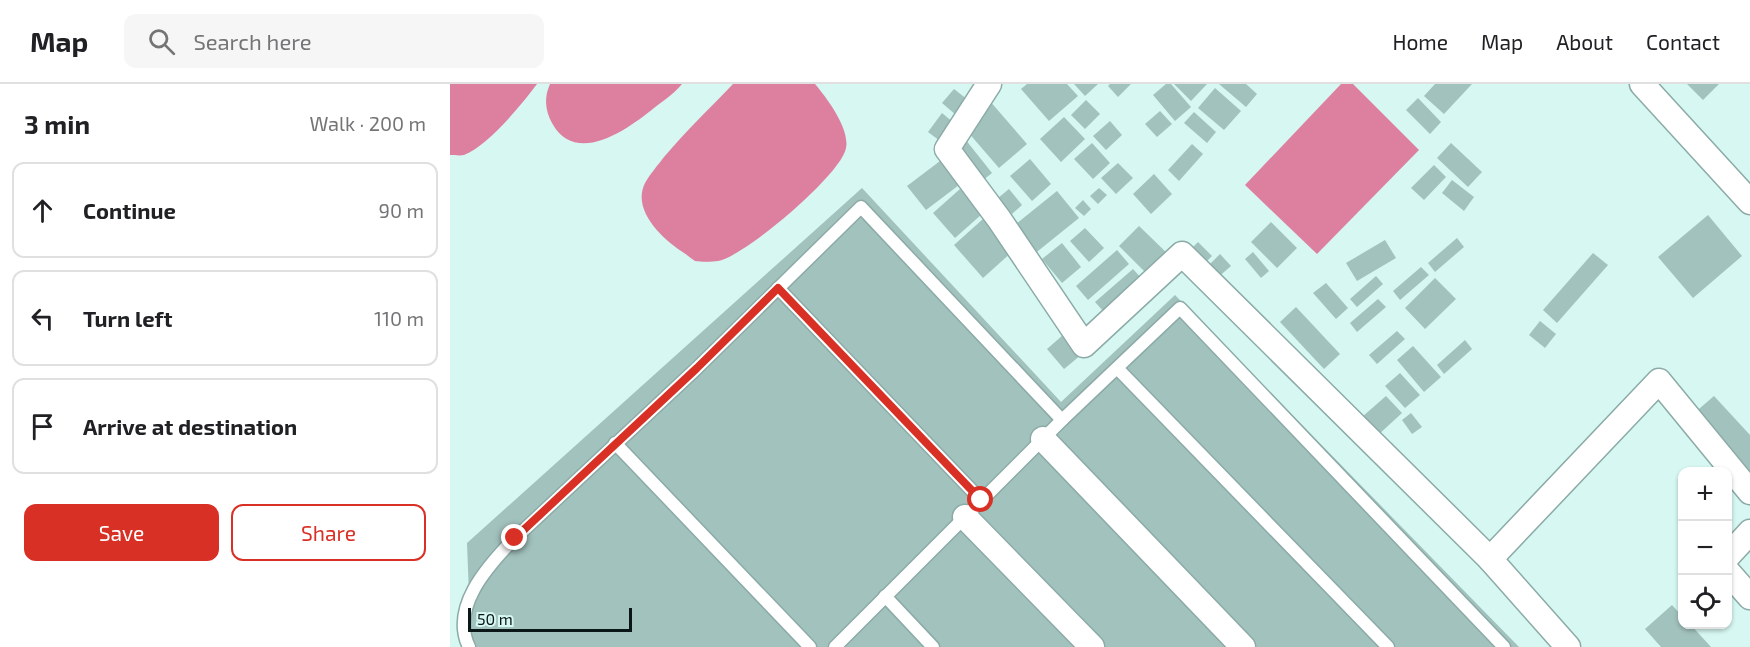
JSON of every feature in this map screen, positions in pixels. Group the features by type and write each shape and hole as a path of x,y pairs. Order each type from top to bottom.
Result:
{"street":[{"path":"989,84 947,149 999,219 1084,345 1182,254 1490,559 1568,647"},
{"path":"1646,86 1750,202"},
{"path":"1490,559 1659,381 1750,492"},
{"path":"1043,439 1243,647"},
{"path":"973,508 1092,647"},
{"path":"1732,552 1750,532"},
{"path":"1731,575 1750,597"}],"lane":[{"path":"469,647 465,641 461,617 472,589 488,567 512,541 697,368 861,207 1062,420"},
{"path":"778,288 973,508"},
{"path":"835,647 1062,420 1180,308 1504,647"},
{"path":"1118,369 1389,647"},
{"path":"615,443 810,647"},
{"path":"885,596 933,647"}],"shaded area":[{"path":"450,84 537,84 514,113 483,143 464,155 450,155"},
{"path":"550,84 682,84 669,97 617,134 588,143 574,142 562,136 552,123 546,104"},
{"path":"733,84 815,84 841,123 845,132 846,148 828,176 811,194 769,230 731,256 718,261 695,261 659,233 646,214 642,204 642,194 645,183 664,157"},
{"path":"1341,84 1353,84 1419,150 1317,254 1245,185"}],"building":[{"path":"1027,84 1067,84 1078,96 1049,121 1021,89"},
{"path":"1074,84 1098,84 1085,96"},
{"path":"1110,84 1131,84 1118,97 1108,86"},
{"path":"1166,84 1171,84 1191,107 1175,121 1153,95"},
{"path":"1174,84 1207,84 1191,101"},
{"path":"1219,84 1246,84 1257,94 1246,107"},
{"path":"1435,84 1472,84 1444,114 1424,96"},
{"path":"1687,84 1719,84 1703,100"},
{"path":"1215,88 1241,111 1224,130 1198,108"},
{"path":"954,89 968,100 956,115 942,103"},
{"path":"1418,98 1441,122 1430,134 1406,110"},
{"path":"989,100 1027,144 999,168 967,131"},
{"path":"1086,100 1100,114 1085,129 1071,115"},
{"path":"1160,111 1172,124 1157,137 1145,124"},
{"path":"1194,112 1216,132 1207,143 1184,123"},
{"path":"942,113 954,123 940,141 928,132"},
{"path":"1064,117 1085,139 1061,162 1040,139"},
{"path":"1110,121 1122,135 1106,150 1093,136"},
{"path":"965,139 992,173 982,181 954,147"},
{"path":"1092,143 1110,163 1093,179 1074,159"},
{"path":"1451,143 1482,172 1468,187 1437,158"},
{"path":"1192,144 1203,154 1179,181 1168,170"},
{"path":"944,158 963,182 926,210 907,186"},
{"path":"1030,159 1051,184 1032,201 1010,176"},
{"path":"1118,163 1133,178 1116,194 1101,178"},
{"path":"1434,165 1446,177 1424,200 1411,188"},
{"path":"1154,174 1172,194 1151,214 1133,194"},
{"path":"1452,180 1474,197 1464,211 1442,193"},
{"path":"862,188 1061,402 1175,295 1519,647 471,647 467,543"},
{"path":"1099,188 1107,195 1098,204 1090,196"},
{"path":"960,189 982,214 955,238 933,213"},
{"path":"1009,189 1022,205 1012,214 998,198"},
{"path":"1057,191 1079,218 1033,255 1011,228"},
{"path":"1083,200 1091,209 1084,216 1075,208"},
{"path":"1708,215 1742,256 1693,298 1658,257"},
{"path":"983,219 1013,251 983,278 954,245"},
{"path":"1271,222 1297,248 1277,268 1251,242"},
{"path":"1139,226 1169,255 1148,275 1119,246"},
{"path":"1085,228 1104,248 1089,262 1070,241"},
{"path":"1457,238 1464,247 1435,272 1428,263"},
{"path":"1385,240 1396,258 1357,281 1346,263"},
{"path":"1198,242 1212,256 1203,265 1189,251"},
{"path":"1062,243 1081,267 1062,283 1042,259"},
{"path":"1117,250 1129,264 1088,300 1076,286"},
{"path":"1253,252 1269,271 1261,278 1245,259"},
{"path":"1593,253 1608,265 1557,323 1543,310"},
{"path":"1220,254 1231,266 1216,279 1206,268"},
{"path":"1421,267 1429,275 1400,300 1393,291"},
{"path":"1133,269 1142,279 1104,312 1095,302"},
{"path":"1376,276 1383,284 1357,307 1350,299"},
{"path":"1435,278 1456,299 1425,329 1405,308"},
{"path":"1326,283 1348,308 1336,319 1313,293"},
{"path":"1378,299 1386,307 1357,332 1350,323"},
{"path":"1296,307 1340,354 1324,369 1280,322"},
{"path":"1540,321 1556,334 1545,348 1529,335"},
{"path":"1397,331 1405,339 1377,364 1369,355"},
{"path":"1063,335 1081,355 1064,369 1047,349"},
{"path":"1465,340 1472,349 1444,374 1437,365"},
{"path":"1413,346 1441,377 1424,392 1397,360"},
{"path":"1400,373 1420,395 1405,408 1385,386"},
{"path":"1386,396 1402,413 1378,435 1362,417"},
{"path":"1714,396 1750,435 1750,478 1692,415"},
{"path":"1411,413 1422,427 1412,434 1402,420"},
{"path":"1672,605 1678,612 1678,629 1695,629 1711,647 1661,647 1645,629"}],"route":[{"path":"515,538 697,368 778,288 981,500"}]}
